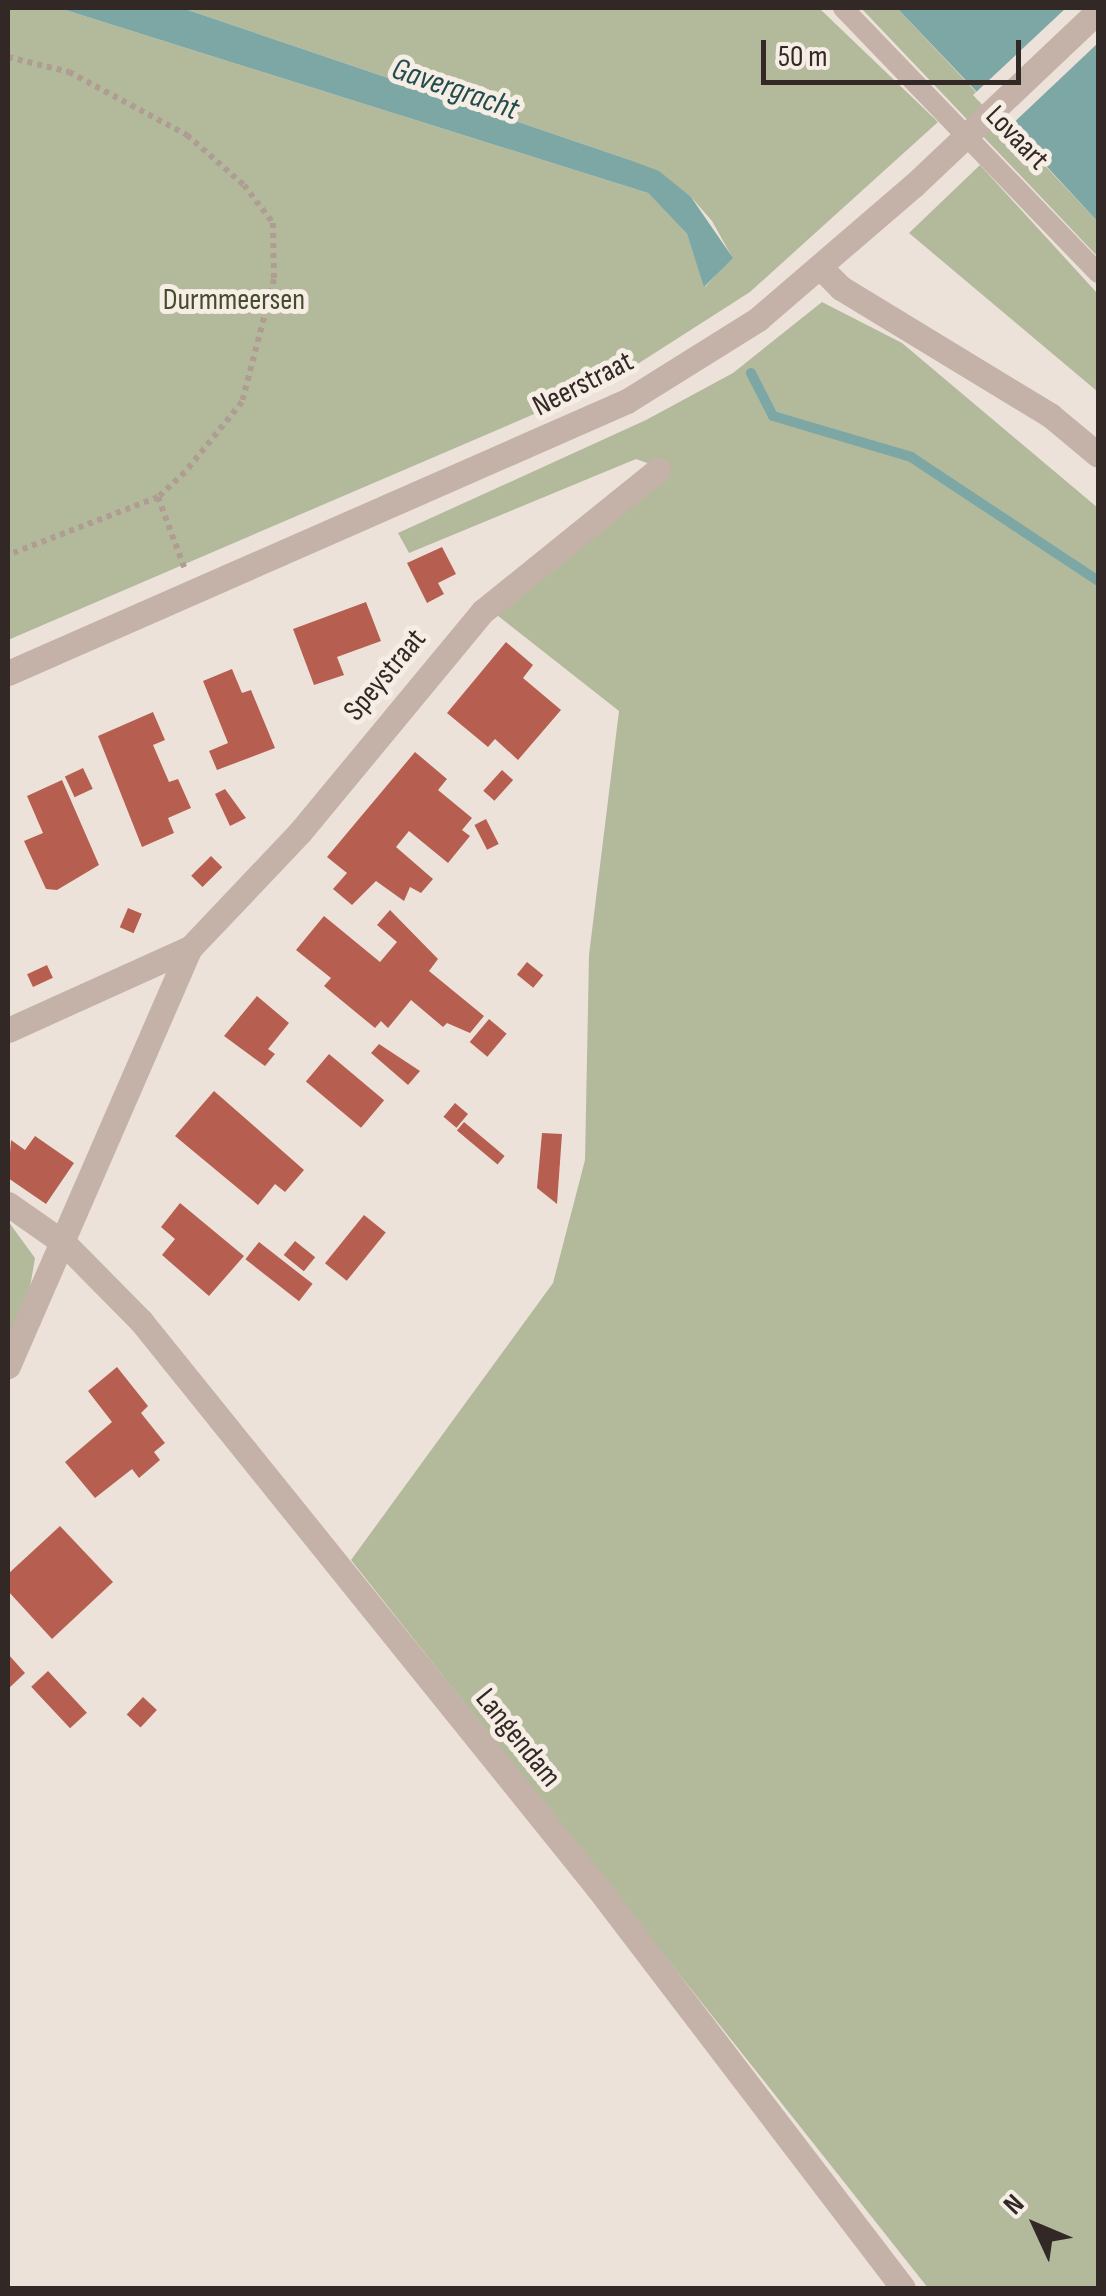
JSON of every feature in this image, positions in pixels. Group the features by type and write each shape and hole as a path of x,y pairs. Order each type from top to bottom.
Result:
{"street":[{"name":"Neerstraat","path":"8,673 627,400 758,319 821,268 1098,11"},
{"path":"821,268 841,288 1050,415 1098,455"},
{"name":"Speystraat","path":"8,1366 190,948 300,832 483,611 658,470"},
{"name":"Speystraat","path":"8,1030 190,948"},
{"path":"8,1204 64,1244"},
{"name":"Langendam","path":"64,1244 141,1321 598,1887 903,2288"}],"lane":[{"name":"Lovaart","path":"843,8 1098,273"}],"path":[{"path":"8,57 69,72 187,135 244,185 272,223 274,279 242,402 158,497 8,555"},
{"path":"158,497 193,592"}],"green space":[{"name":"Durmmeersen","path":"8,8 59,8 648,193 687,234 705,287 732,257 712,221 691,197 627,159 182,8 819,8 938,122 750,292 611,381 8,640"},
{"path":"861,8 897,8 1098,222 1098,257"},
{"path":"980,165 1098,294 1098,392 909,233"},
{"path":"822,302 902,343 1098,508 1098,2288 928,2288 351,1560 553,1283 585,1160 589,955 619,711 493,612 669,471 636,459 409,553 398,533 646,420 733,373"},
{"path":"8,1221 35,1258 29,1293 8,1342"}],"water":[{"path":"59,8 182,8 627,159 659,171 691,197 733,258 704,287 687,234 648,193"},
{"path":"897,8 1098,8 1098,222 1014,131"}],"pier":[{"path":"1066,8 1098,8 1098,43 1006,130 973,95"}],"building":[{"path":"442,547 456,574 438,583 444,594 427,603 407,563"},
{"path":"366,602 381,641 337,657 344,675 314,685 293,629"},
{"path":"506,642 533,665 523,678 561,710 518,760 495,739 488,747 447,713"},
{"path":"232,669 242,693 251,690 275,748 217,770 209,751 228,743 203,681"},
{"path":"153,712 165,740 153,745 169,782 178,779 191,808 168,818 174,833 142,847 98,736"},
{"path":"415,752 447,779 438,790 472,818 462,830 470,836 448,863 409,831 396,847 433,879 421,893 410,887 404,901 376,881 352,905 333,889 347,873 327,857"},
{"path":"83,768 93,789 75,797 65,776"},
{"path":"502,770 513,780 494,801 483,791"},
{"path":"62,780 99,865 57,890 46,889 24,841 43,833 27,796"},
{"path":"225,789 246,818 230,826 215,794"},
{"path":"486,819 499,844 487,850 474,825"},
{"path":"211,856 222,867 203,887 191,876"},
{"path":"128,908 142,914 134,933 120,927"},
{"path":"390,910 438,959 429,971 484,1016 470,1033 447,1023 443,1027 411,1000 388,1028 381,1021 375,1028 324,986 331,978 296,950 324,916 380,962 397,942 377,925"},
{"path":"527,962 543,975 533,988 517,974"},
{"path":"47,965 53,978 33,987 27,974"},
{"path":"257,996 289,1023 268,1049 275,1054 265,1066 224,1036"},
{"path":"489,1019 507,1034 487,1057 470,1042"},
{"path":"379,1044 420,1071 408,1085 371,1053"},
{"path":"329,1054 384,1100 361,1128 306,1082"},
{"path":"214,1091 304,1170 285,1192 275,1184 258,1205 175,1136"},
{"path":"455,1103 468,1114 456,1128 443,1117"},
{"path":"464,1122 505,1156 498,1164 457,1130"},
{"path":"542,1133 562,1134 557,1204 537,1188"},
{"path":"35,1136 74,1163 46,1204 8,1178 11,1140 25,1150"},
{"path":"180,1203 244,1256 209,1296 162,1255 175,1239 161,1227"},
{"path":"364,1215 386,1233 347,1281 325,1263"},
{"path":"295,1241 315,1257 304,1271 284,1255"},
{"path":"259,1242 313,1284 299,1301 245,1259"},
{"path":"117,1367 148,1406 141,1413 165,1443 154,1452 160,1460 139,1478 132,1469 95,1498 65,1462 112,1422 88,1391"},
{"path":"60,1526 113,1582 52,1639 8,1591 8,1574"},
{"path":"8,1654 25,1673 8,1689"},
{"path":"48,1671 87,1713 70,1728 31,1687"},
{"path":"143,1697 157,1710 141,1728 127,1715"}],"waterway":[{"name":"Gavergracht","path":"751,373 773,416 911,457 1098,581"}]}
